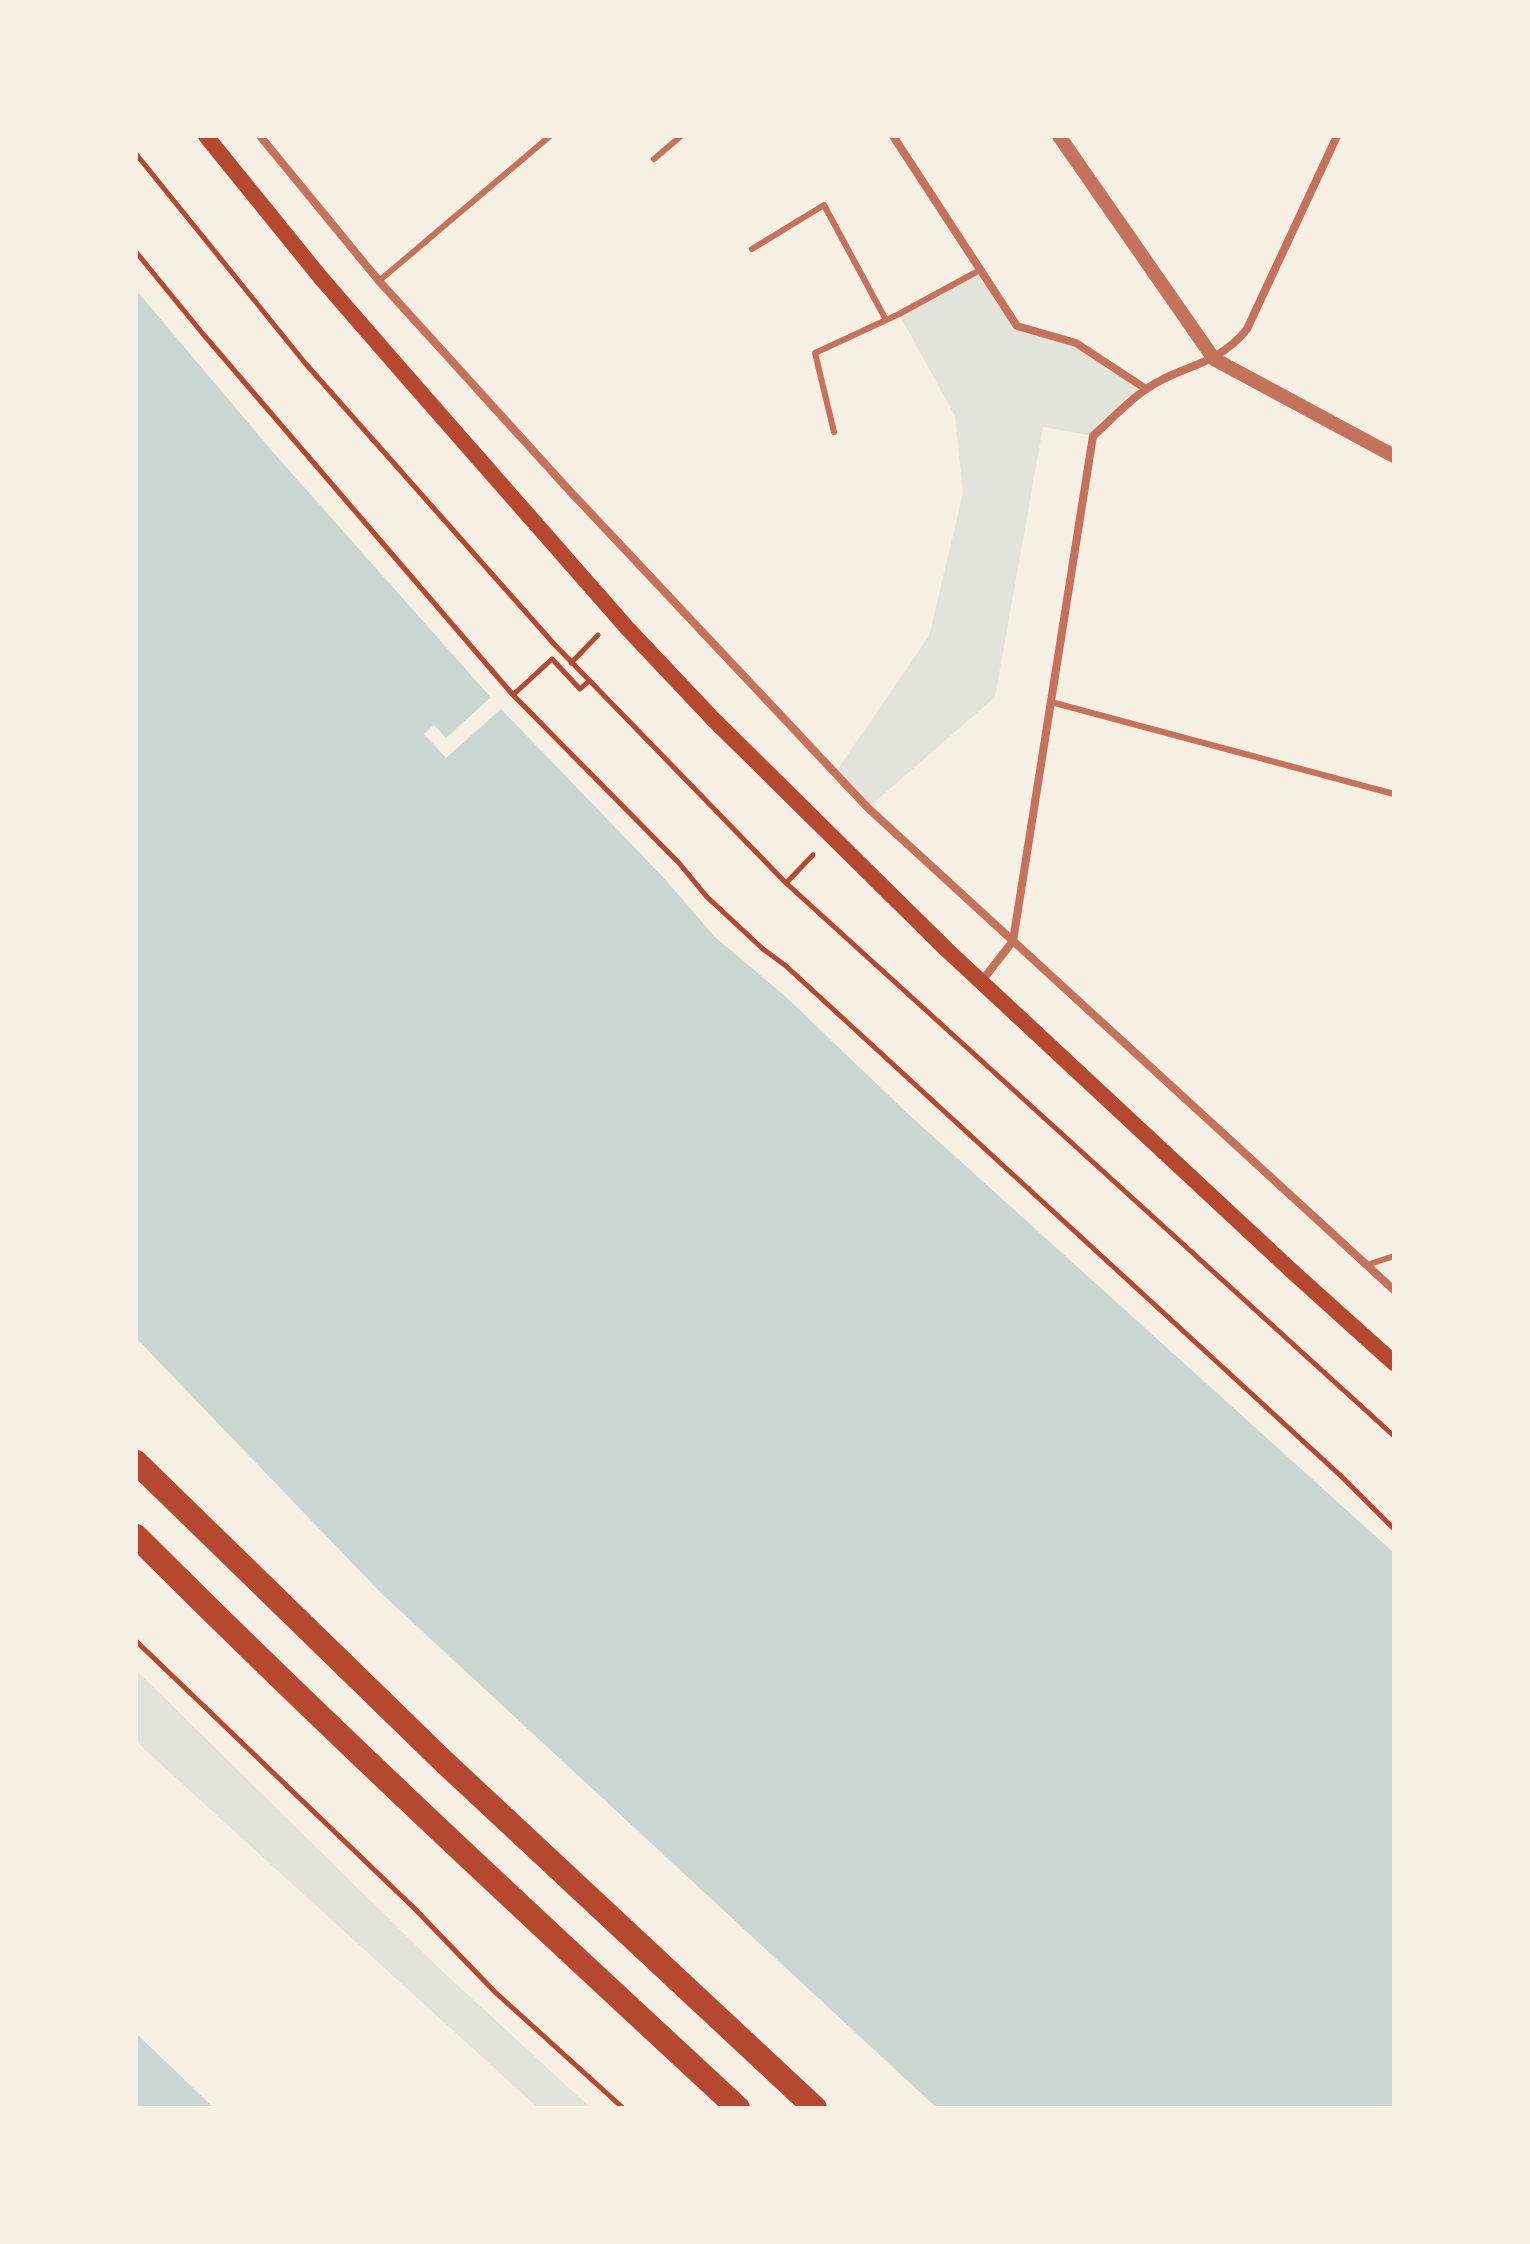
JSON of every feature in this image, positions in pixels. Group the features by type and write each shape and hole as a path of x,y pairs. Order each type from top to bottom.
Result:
{"highway":[{"path":"136,1462 441,1759 815,2108"},
{"path":"136,1536 470,1860 738,2108"}],"main road":[{"path":"206,136 321,278 628,629 713,719 981,982 1394,1363"}],"street":[{"path":"260,136 379,281 567,488 868,808 1394,1290"},
{"path":"893,136 1017,326 1076,343 1146,389"},
{"path":"1059,136 1214,359 1394,456"},
{"path":"981,982 1013,941 1093,436 1146,389 1214,359 1247,329 1337,136"}],"lane":[{"path":"379,281 550,136"},
{"path":"654,159 681,136"},
{"path":"752,249 824,205 886,320"},
{"path":"834,432 815,353 886,320 980,270"},
{"path":"1051,702 1394,794"},
{"path":"1367,1265 1394,1256"}],"path":[{"path":"136,154 305,363 571,663 786,883 1394,1436"},
{"path":"136,252 513,695 679,863 707,897 1341,1476 1394,1529"},
{"path":"571,663 602,631 614,645 628,629"},
{"path":"513,695 552,659 580,689 589,681"},
{"path":"786,883 816,852 831,864 845,849"},
{"path":"136,1641 414,1908 495,1992 623,2108"}],"shaded area":[{"path":"980,270 1017,326 1076,343 1146,389 1093,436 1043,427 995,697 868,808 835,773 929,636 963,493 955,416 899,314"},
{"path":"136,290 272,451 501,709 662,876 716,938 786,997 906,1112 1394,1553 1394,2108 937,2108 381,1593 136,1338"},
{"path":"136,1670 442,1971 591,2108 538,2108 143,1748 136,1740"},
{"path":"136,2033 214,2108 136,2108"}],"pier":[{"path":"491,697 501,709 446,758 424,734 434,725 446,738"},
{"path":"136,2029 218,2108 214,2108 136,2033"}]}
